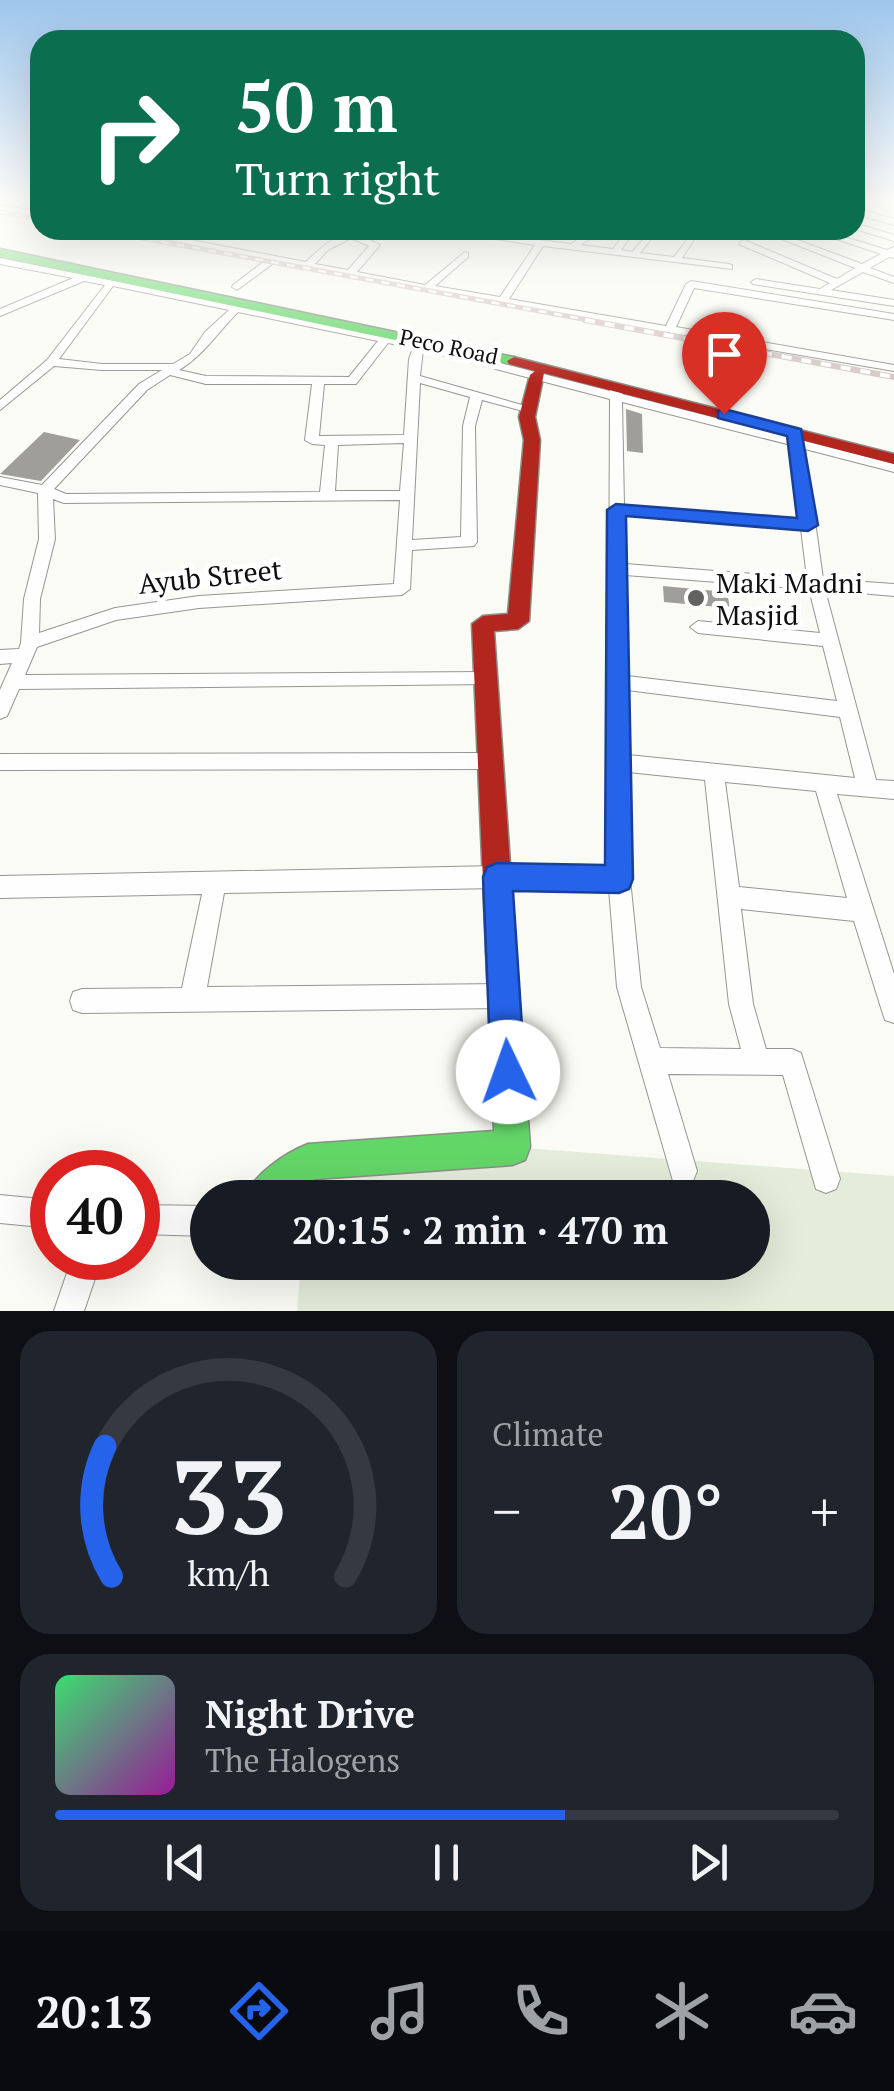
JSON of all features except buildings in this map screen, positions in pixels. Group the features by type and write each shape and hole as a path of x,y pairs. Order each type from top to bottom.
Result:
{"main road":[{"name":"Peco Road","path":"29,260 95,278 237,300 419,342 530,361 615,390 894,460"},
{"name":"Peco Road","path":"38,260 894,438"},
{"path":"285,1180 308,1162 512,1147 484,624 518,621 532,440 527,417 530,361"}],"street":[{"path":"0,711 27,649 32,599 47,539 45,490 143,387 176,369 272,260"},
{"path":"287,260 894,368"},
{"path":"309,264 313,260"},
{"path":"351,272 361,260"},
{"path":"428,288 459,260"},
{"path":"503,300 530,260"},
{"path":"669,260 729,266"},
{"path":"715,288 732,260"},
{"path":"788,260 839,283"},
{"path":"843,260 894,280"},
{"path":"800,303 879,260"},
{"path":"753,294 757,276 894,303"},
{"path":"0,313 95,278"},
{"path":"0,406 51,362 95,278"},
{"path":"670,329 688,285 894,316"},
{"path":"0,300 23,305"},
{"path":"237,300 386,338 419,342 409,439 406,545 469,542 470,426 476,395"},
{"path":"51,362 176,369 206,380 352,381 386,338"},
{"path":"414,378 530,409"},
{"path":"318,381 312,440 409,439"},
{"path":"615,390 619,879 629,987 683,1171"},
{"path":"868,788 816,585 796,438 894,468"},
{"path":"327,498 332,441"},
{"path":"0,481 45,490 64,500 408,495"},
{"path":"616,510 808,525"},
{"name":"Ayub Street","path":"0,657 115,614 199,602 402,589 406,545"},
{"path":"617,568 894,590"},
{"path":"698,627 830,640"},
{"path":"14,682 486,679"},
{"path":"618,682 848,710"},
{"path":"0,762 491,761"},
{"path":"618,762 894,790"},
{"path":"714,772 742,1004 758,1061"},
{"path":"824,783 894,1011"},
{"path":"0,887 497,877 619,879"},
{"path":"192,1000 215,882"},
{"path":"728,897 862,911"},
{"path":"82,1002 504,996"},
{"path":"650,1061 792,1062 826,1179"},
{"path":"0,1209 30,1212"},
{"path":"160,1220 190,1220"},
{"path":"69,1311 80,1280"}],"green space":[{"path":"512,1147 894,1176 894,1311 297,1311 300,1280 770,1280 770,1180 306,1180 308,1162"}],"railway":[{"path":"262,260 599,322"},
{"path":"585,320 894,377"}],"traffic: fast":[{"path":"34,260 514,361"},
{"path":"285,1180 308,1162 512,1147 501,951"}],"traffic: jam":[{"path":"514,361 894,459"},
{"path":"501,951 483,624 518,621 532,440 527,417 538,375"}],"place":[{"name":"Maki Madni Masjid","path":"696,598"}],"route":[{"path":"508,1072 497,877 619,879 616,510 808,525 796,433 724,414"}]}
